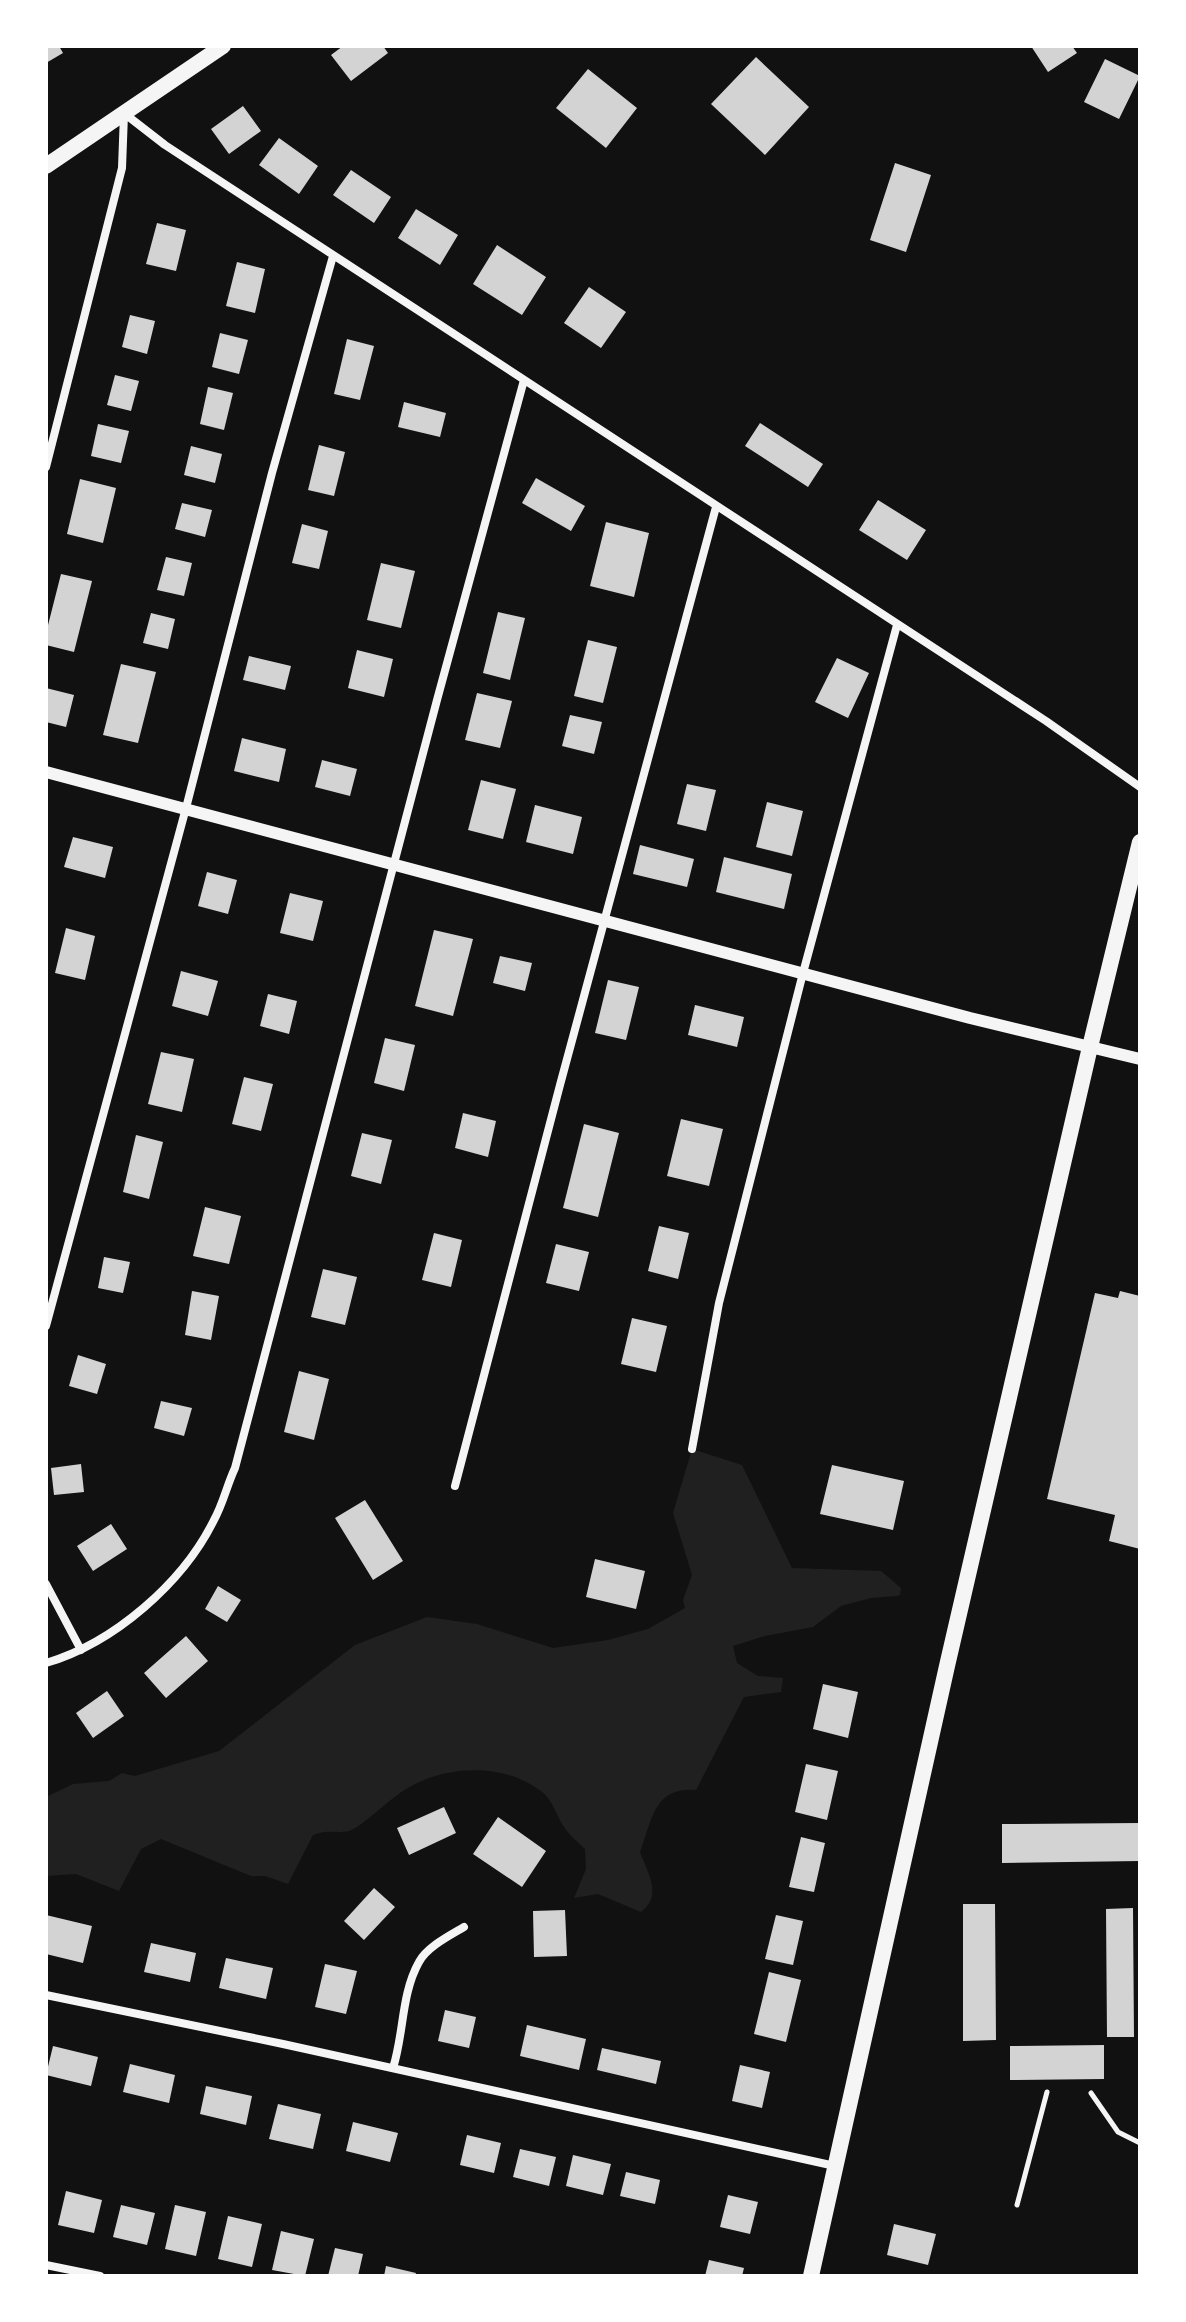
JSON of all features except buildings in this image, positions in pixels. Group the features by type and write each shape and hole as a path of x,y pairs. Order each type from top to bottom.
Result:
{"main road":[{"path":"46,166 223,46"},
{"path":"811,2276 947,1666 1140,842"}],"street":[{"path":"124,113 165,145 1046,721 1140,787"},
{"path":"46,467 122,168 124,113"},
{"path":"46,1326 186,808 272,473 333,256"},
{"path":"46,1663 81,1650 112,1632 180,1573 207,1533 235,1468 524,380"},
{"path":"455,1486 716,507"},
{"path":"692,1449 719,1303 803,973 897,625"},
{"path":"46,772 970,1018 1140,1059"},
{"path":"46,1584 81,1650"},
{"path":"393,2068 408,1990 419,1960 446,1937 464,1927"},
{"path":"46,1995 393,2068 835,2167"},
{"path":"46,2265 100,2276"}],"lane":[{"path":"1017,2205 1047,2092"},
{"path":"1091,2093 1118,2132 1140,2143"}],"shaded area":[{"path":"692,1449 742,1465 792,1568 881,1571 901,1588 897,1596 871,1598 841,1606 813,1627 733,1646 737,1663 758,1676 783,1678 781,1692 744,1697 696,1790 671,1794 657,1808 640,1852 652,1884 651,1899 641,1912 598,1894 574,1898 586,1869 585,1849 566,1830 541,1791 509,1775 491,1771 454,1772 419,1782 354,1829 313,1835 288,1884 265,1876 251,1876 161,1839 141,1849 119,1891 76,1874 46,1876 46,1797 73,1784 109,1781 122,1773 135,1776 219,1751 355,1645 427,1617 477,1624 553,1648 608,1640 648,1629 685,1608 683,1600 692,1575 673,1513"}]}
